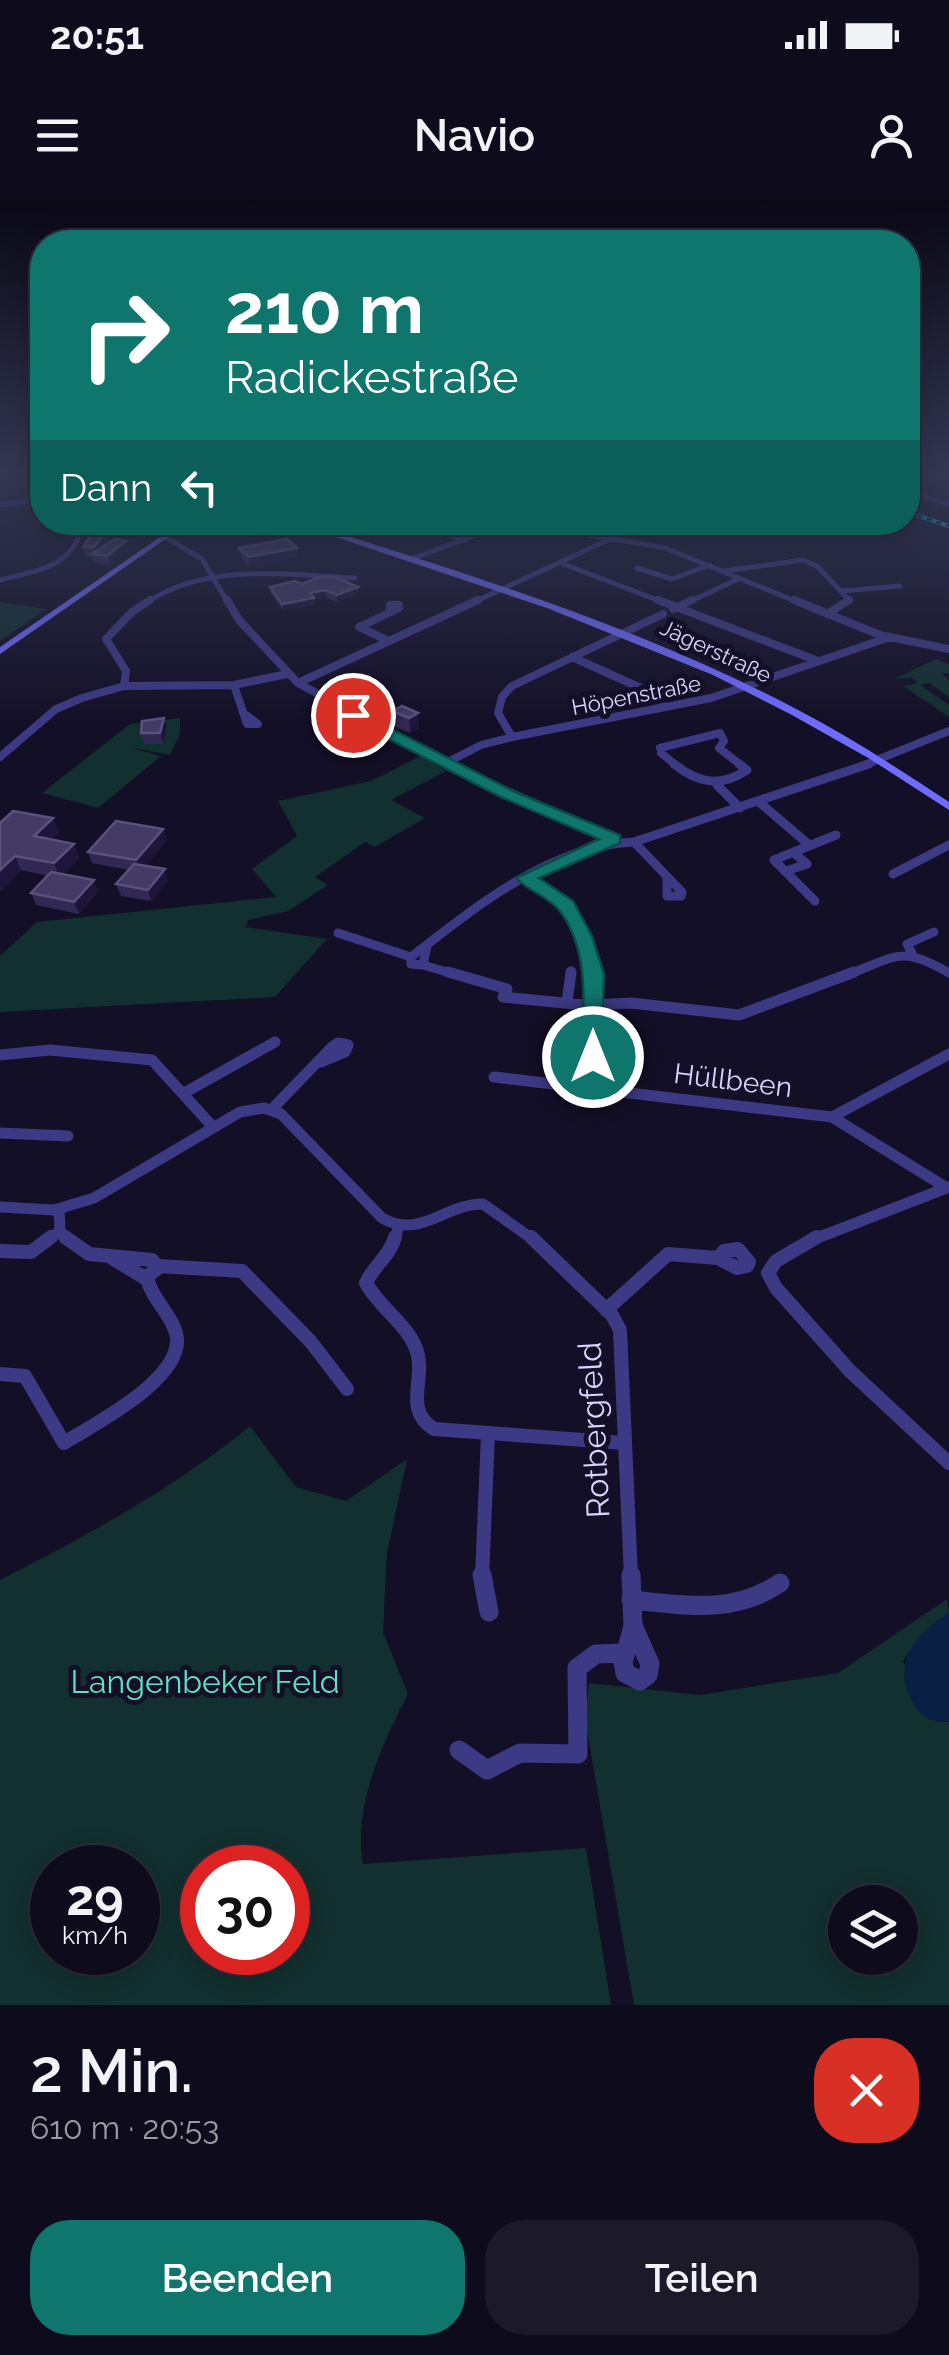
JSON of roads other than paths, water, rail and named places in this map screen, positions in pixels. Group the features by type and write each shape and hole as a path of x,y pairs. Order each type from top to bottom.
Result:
{"street":[{"path":"0,580 67,557"},
{"path":"0,651 136,557"},
{"path":"200,557 239,620 298,684 507,794 614,839 634,842 885,760 946,735"},
{"name":"Jägerstraße","path":"406,557 624,632 747,686 885,760 949,806"},
{"path":"412,559 417,557"},
{"path":"298,684 572,557"},
{"path":"688,557 890,637 949,649"},
{"path":"724,571 803,560 815,564 850,602 828,614"},
{"path":"561,562 670,610 818,662"},
{"path":"608,580 637,568 666,579 710,566"},
{"path":"124,686 126,671 105,643 113,629 166,588 252,571 355,578"},
{"path":"512,737 498,716 504,695 522,680 740,578"},
{"path":"842,591 900,586"},
{"path":"389,613 359,626 390,640"},
{"name":"Höpenstraße","path":"446,763 481,745 512,737 747,686 890,637"},
{"path":"572,656 643,688 664,707"},
{"path":"0,757 69,702 124,686 234,685 287,674"},
{"path":"234,685 246,715"},
{"path":"717,785 746,770 719,748 724,741 720,734 661,750 689,778 717,785 740,808"},
{"path":"0,737 20,739"},
{"path":"759,802 807,843"},
{"path":"815,900 774,860 795,854 807,843 836,835"},
{"path":"411,957 470,910 526,878 614,839"},
{"path":"634,842 668,878"},
{"path":"894,874 949,845"},
{"path":"786,871 807,864 795,854"},
{"path":"526,878 566,905 582,936 594,974 589,1005 593,1057 576,1086"},
{"path":"934,932 908,944 912,953 949,973"},
{"path":"338,933 411,957"},
{"path":"422,964 427,946"},
{"path":"411,957 411,964 507,989 503,997 739,1015 912,953"},
{"path":"567,1002 571,972"},
{"path":"184,1093 275,1042"},
{"path":"0,1055 50,1050 146,1058 158,1063 212,1127"},
{"path":"832,1118 949,1054"},
{"path":"272,1109 321,1062"},
{"name":"Hüllbeen","path":"494,1077 832,1118 948,1187"},
{"path":"0,1207 60,1209 94,1198 249,1108 272,1109 286,1118 382,1218 398,1228 421,1227 465,1205 491,1207 606,1310"},
{"path":"0,1133 68,1136"},
{"path":"948,1187 823,1234 774,1261 768,1273 784,1299 900,1423 949,1463"},
{"path":"0,1374 25,1376 64,1443 157,1380 174,1362 177,1335 149,1292 152,1272 143,1259 78,1252 60,1231 60,1209"},
{"path":"398,1228 392,1250 372,1269 366,1283 415,1346 420,1363 416,1413 434,1430 626,1442"},
{"path":"0,1250 31,1252 60,1231"},
{"name":"Rotbergfeld","path":"633,1626 625,1653 626,1673 634,1680 644,1679 650,1664 633,1626 631,1600 622,1337 616,1320 606,1310 665,1255 718,1258"},
{"path":"152,1272 242,1270 311,1342 348,1389"},
{"path":"488,1434 482,1583 489,1612"},
{"path":"631,1600 737,1606 763,1596 780,1583"},
{"path":"459,1750 482,1770 497,1767 521,1752 578,1754 576,1668 596,1654 625,1653"}],"water":[{"path":"949,1612 949,1722 929,1719 919,1712 904,1672 918,1639"}],"park label":[{"name":"Langenbeker Feld","path":"205,1682"}]}
